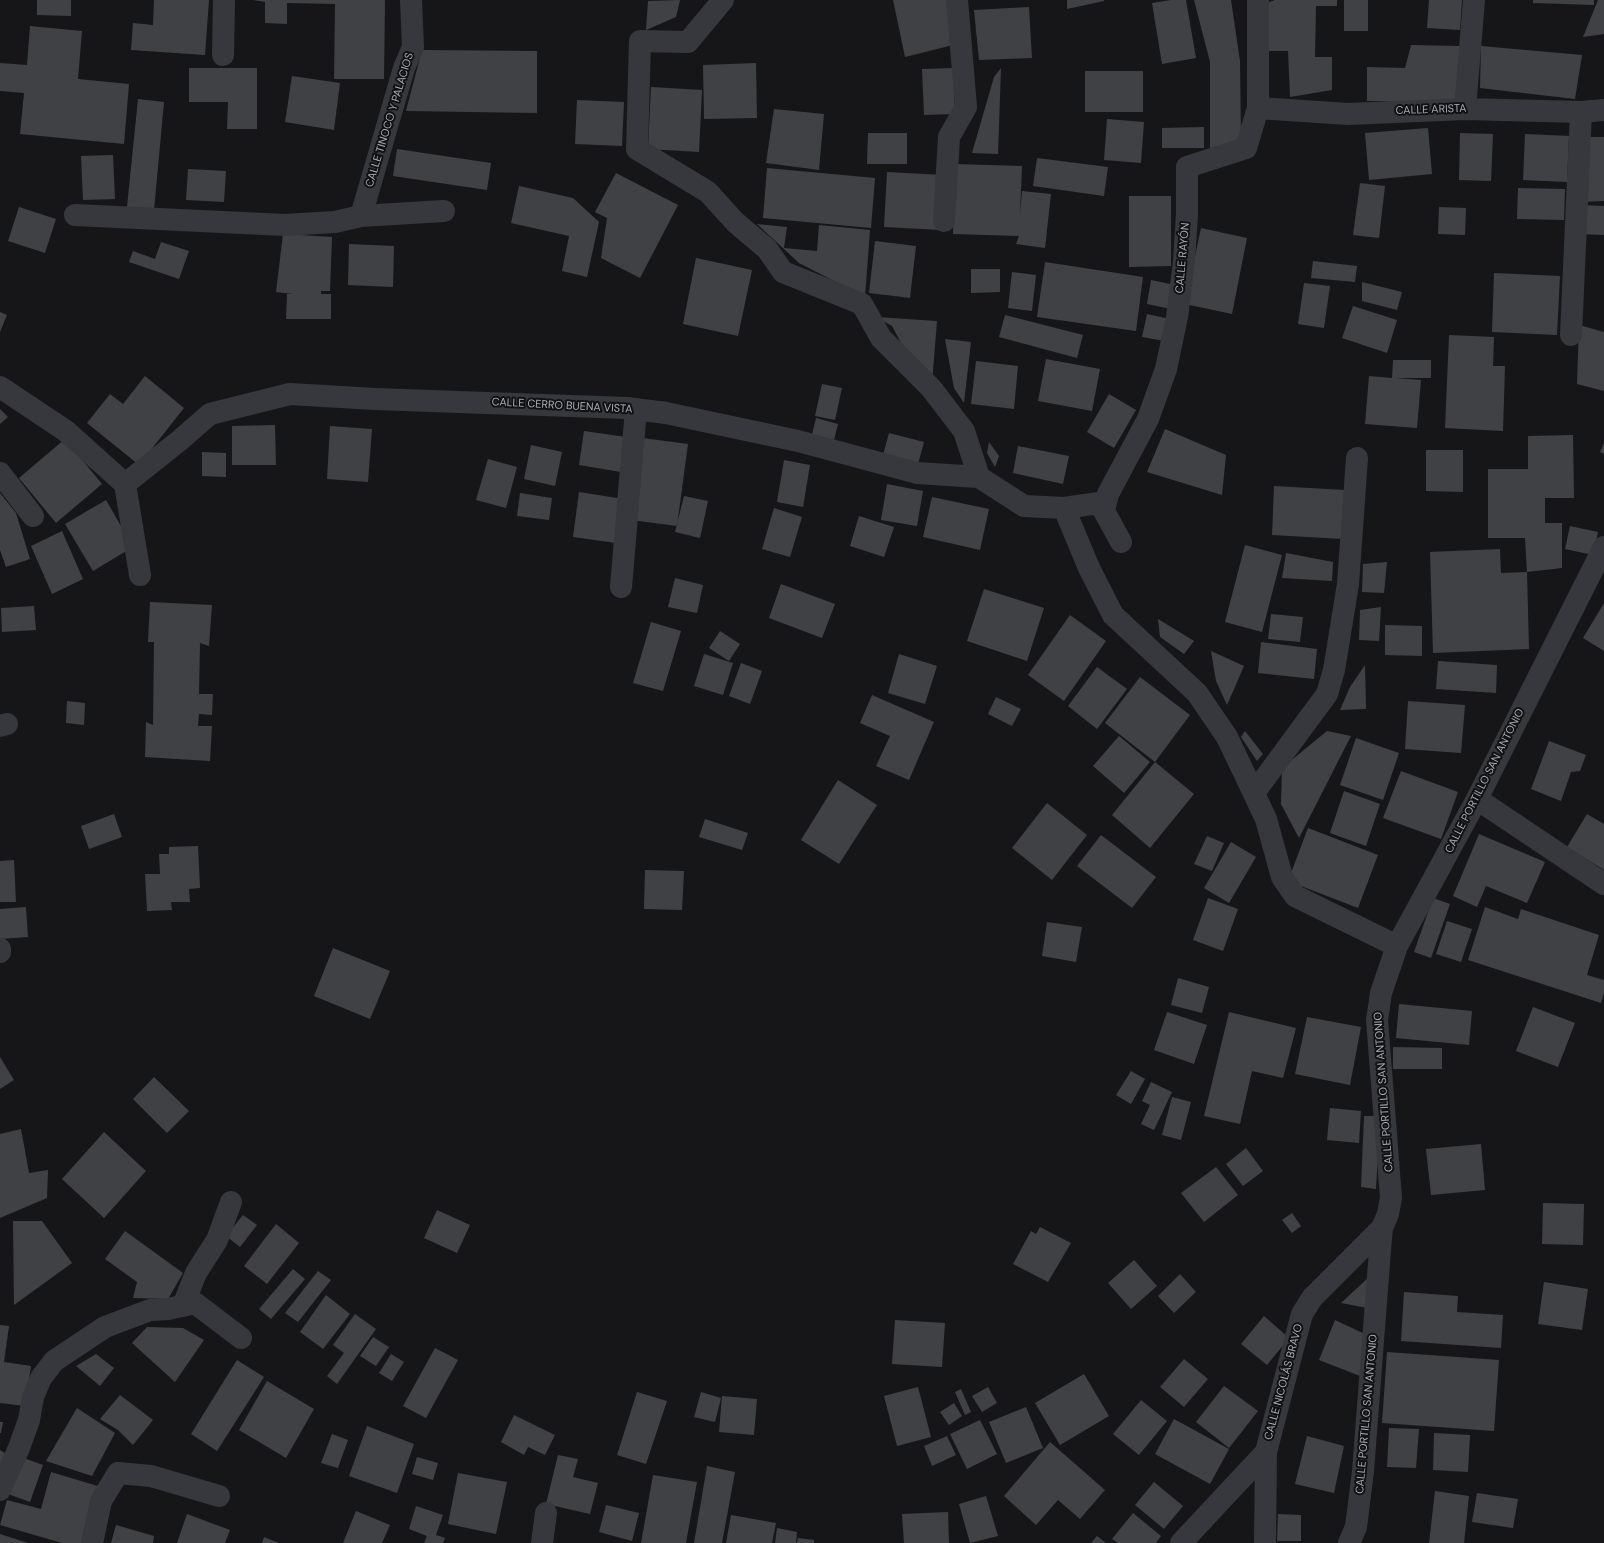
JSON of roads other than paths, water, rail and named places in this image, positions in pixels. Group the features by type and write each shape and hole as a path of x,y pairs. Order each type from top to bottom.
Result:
{"street":[{"path":"223,54 224,0"},
{"name":"CALLE TINOCO Y PALACIOS","path":"361,216 404,68 413,47 411,0"},
{"path":"723,0 688,42 640,41 637,149 708,192 735,222 767,249 784,272 862,304 881,338 931,388 964,431 979,477"},
{"path":"944,221 949,137 966,108 957,0"},
{"name":"CALLE RAYÓN","path":"1106,502 1108,494 1148,419 1166,369 1177,317 1184,262 1187,214 1187,167 1246,148 1258,108 1258,0"},
{"path":"1465,109 1474,0"},
{"name":"CALLE ARISTA","path":"1258,108 1348,114 1465,109 1581,112 1604,110"},
{"path":"1571,335 1581,112"},
{"path":"75,215 285,225 335,222 361,216 444,211"},
{"path":"0,387 66,431 125,484 140,575"},
{"name":"CALLE CERRO BUENA VISTA","path":"125,484 210,414 290,394 375,399 609,406 636,409 666,413 798,440 917,473 979,477 1024,506 1064,508 1106,502"},
{"path":"621,587 636,409"},
{"path":"1254,793 1327,694 1334,670 1348,584 1357,458"},
{"path":"0,473 33,516"},
{"path":"1106,502 1104,511 1121,542"},
{"path":"1064,508 1089,568 1113,615 1197,693 1227,737 1266,819 1282,877 1295,896 1397,946"},
{"name":"CALLE PORTILLO SAN ANTONIO","path":"1349,1543 1356,1527 1363,1471 1382,1228 1388,1214 1391,1198 1377,1020 1381,993 1397,946 1477,799 1604,546"},
{"path":"1477,799 1604,884"},
{"path":"183,1306 196,1273 217,1240 231,1202"},
{"name":"CALLE NICOLÁS BRAVO","path":"1264,1543 1266,1452 1302,1314 1312,1298 1382,1228"},
{"path":"0,1490 26,1427 33,1397 41,1378 54,1361 105,1327 150,1310 168,1309 195,1303 241,1338"},
{"path":"1181,1543 1266,1452"},
{"path":"92,1543 101,1501 118,1473 151,1476 219,1496"},
{"path":"542,1543 546,1513"}]}
